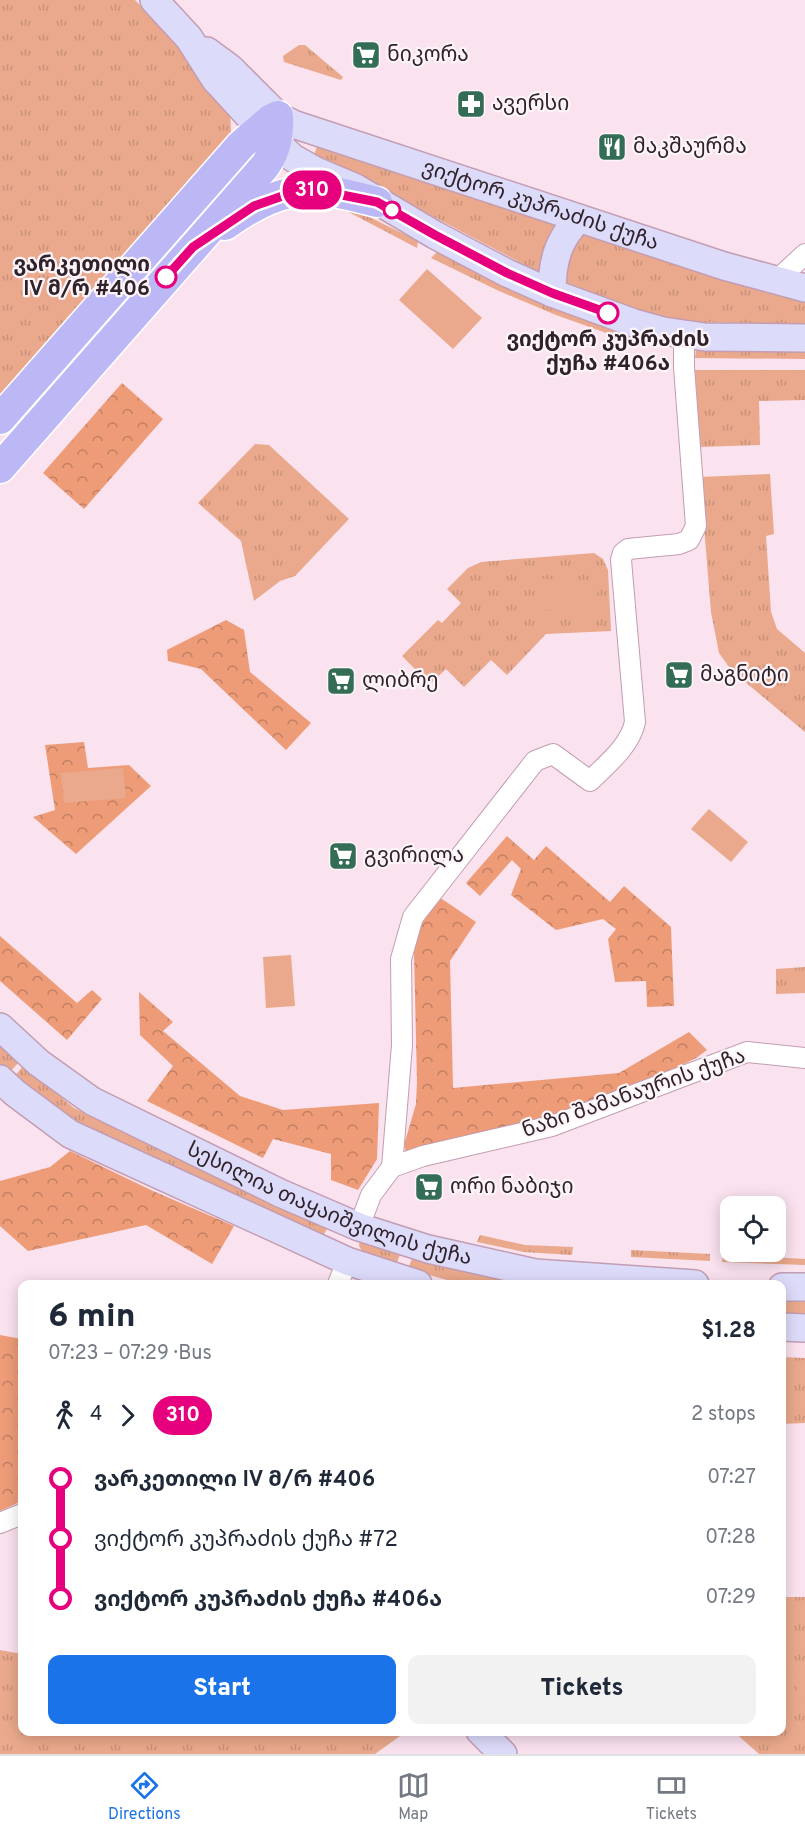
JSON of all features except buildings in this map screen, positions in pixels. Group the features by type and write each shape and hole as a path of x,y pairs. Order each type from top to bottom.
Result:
{"main road":[{"path":"154,0 189,38 215,79 272,129 301,163 356,188 435,235 507,273 552,293 634,323 684,335 805,338"},
{"name":"ვიქტორ კუპრაძის ქუჩა","path":"272,129 293,124 724,266 805,288"},
{"path":"0,468 256,177 272,156 272,129"},
{"path":"0,419 233,154 272,129"},
{"path":"193,247 254,206 291,193 317,190 377,202"},
{"path":"552,293 556,252 569,228 579,219"},
{"name":"სესილია თაყაიშვილის ქუჩა","path":"0,1027 39,1063 92,1101 280,1193 347,1222 429,1249 535,1273 623,1280"},
{"name":"სესილია თაყაიშვილის ქუჩა","path":"0,1079 70,1134 313,1246 343,1272 393,1280"},
{"path":"313,1246 329,1243 334,1238 337,1229 347,1222"},
{"path":"343,1272 347,1222"},
{"path":"786,1287 805,1287"},
{"path":"786,1327 805,1328"},
{"path":"485,1736 503,1754"}],"street":[{"path":"776,281 805,254"},
{"path":"347,1222 392,1167 402,1045 400,959 413,917 535,761 553,754 590,782 633,734 635,722 621,560 623,553 628,549 679,544 689,540 696,526 684,367 684,335"},
{"name":"ნაზი შამანაურის ქუჩა","path":"392,1167 423,1156 552,1126 747,1052 805,1058"},
{"path":"0,1523 18,1516"}],"green space":[{"path":"0,0 135,0 201,70 230,108 231,133 0,396"},
{"path":"299,45 305,45 343,77 341,80 284,62 283,56"},
{"path":"317,146 561,223 542,274 419,209 313,159"},
{"path":"339,202 418,241 417,248 339,207"},
{"path":"581,234 711,276 805,301 805,324 687,322 637,314 565,284 567,255"},
{"path":"437,252 497,282 640,337 637,344 556,315 499,291 431,258"},
{"path":"427,269 482,318 453,349 399,300"},
{"path":"696,349 805,351 805,359 695,358"},
{"path":"695,370 805,370 805,400 759,401 760,445 700,447"},
{"path":"122,383 163,419 84,509 43,473"},
{"path":"255,444 269,445 349,519 295,576 280,581 254,601 241,541 198,503"},
{"path":"770,474 774,534 766,536 771,612 777,629 805,653 805,732 732,671 719,653 711,612 700,477"},
{"path":"594,553 603,559 608,570 611,631 546,634 507,675 491,660 464,687 446,669 430,684 402,656 438,620 442,623 461,603 447,589 468,568 481,562"},
{"path":"540,579 597,580 598,611 539,610"},
{"path":"226,620 244,630 250,672 311,723 286,750 201,669 168,661 167,650"},
{"path":"84,742 88,768 129,765 151,786 76,854 33,817 55,810 45,745"},
{"path":"123,768 126,798 64,803 61,773"},
{"path":"709,809 748,842 731,862 691,829"},
{"path":"507,836 534,860 546,846 610,902 624,886 671,927 674,1006 647,1007 646,981 615,982 608,939 616,929 603,919 556,930 511,895 521,869 512,860 480,896 466,883"},
{"path":"439,897 476,922 450,961 453,1088 619,1073 689,1032 707,1050 696,1058 609,1102 406,1152 404,1145 416,1104 417,1082 414,952 420,927"},
{"path":"0,936 77,1003 92,990 102,999 67,1040 0,981"},
{"path":"291,955 295,1006 266,1008 263,957"},
{"path":"805,967 805,993 776,994 776,969"},
{"path":"139,992 173,1022 163,1031 240,1096 283,1110 379,1103 377,1159 358,1190 331,1180 331,1154 273,1139 263,1158 147,1101 173,1066 140,1035"},
{"path":"0,1045 19,1062 9,1073 0,1065"},
{"path":"23,1066 74,1108 234,1185 326,1223 327,1229 324,1234 320,1235 74,1126 14,1077"},
{"path":"70,1151 153,1191 234,1226 212,1264 146,1225 28,1251 0,1226 0,1181 50,1167"},
{"path":"480,1235 525,1245 573,1247 572,1255 524,1252 477,1242"},
{"path":"360,1239 401,1252 396,1265 362,1251 359,1246"},
{"path":"631,1250 710,1254 710,1261 631,1257"},
{"path":"413,1256 526,1280 447,1280 408,1269"},
{"path":"786,1258 805,1259 805,1265 722,1262 786,1262"},
{"path":"786,1296 805,1297 805,1314 786,1313"},
{"path":"0,1335 18,1338 18,1503 0,1511"},
{"path":"786,1357 805,1358 805,1423 786,1424"},
{"path":"786,1597 805,1597 805,1754 759,1754 739,1736 786,1736"},
{"path":"0,1650 18,1653 18,1736 400,1736 375,1754 0,1754"},
{"path":"805,1667 805,1718 794,1670"}],"bus line":[{"name":"310","path":"166,277 193,247 254,206 291,193 317,190 377,202 507,273 552,293 608,313"}],"place":[{"name":"ნიკორა","path":"366,55"},
{"name":"ავერსი","path":"471,104"},
{"name":"მაკშაურმა","path":"612,147"},
{"name":"ვარკეთილი IV მ/რ #406","path":"166,277"},
{"name":"ვიქტორ კუპრაძის ქუჩა #406ა","path":"608,313"},
{"name":"მაგნიტი","path":"679,675"},
{"name":"ლიბრე","path":"341,681"},
{"name":"გვირილა","path":"343,856"},
{"name":"ორი ნაბიჯი","path":"429,1187"}]}
